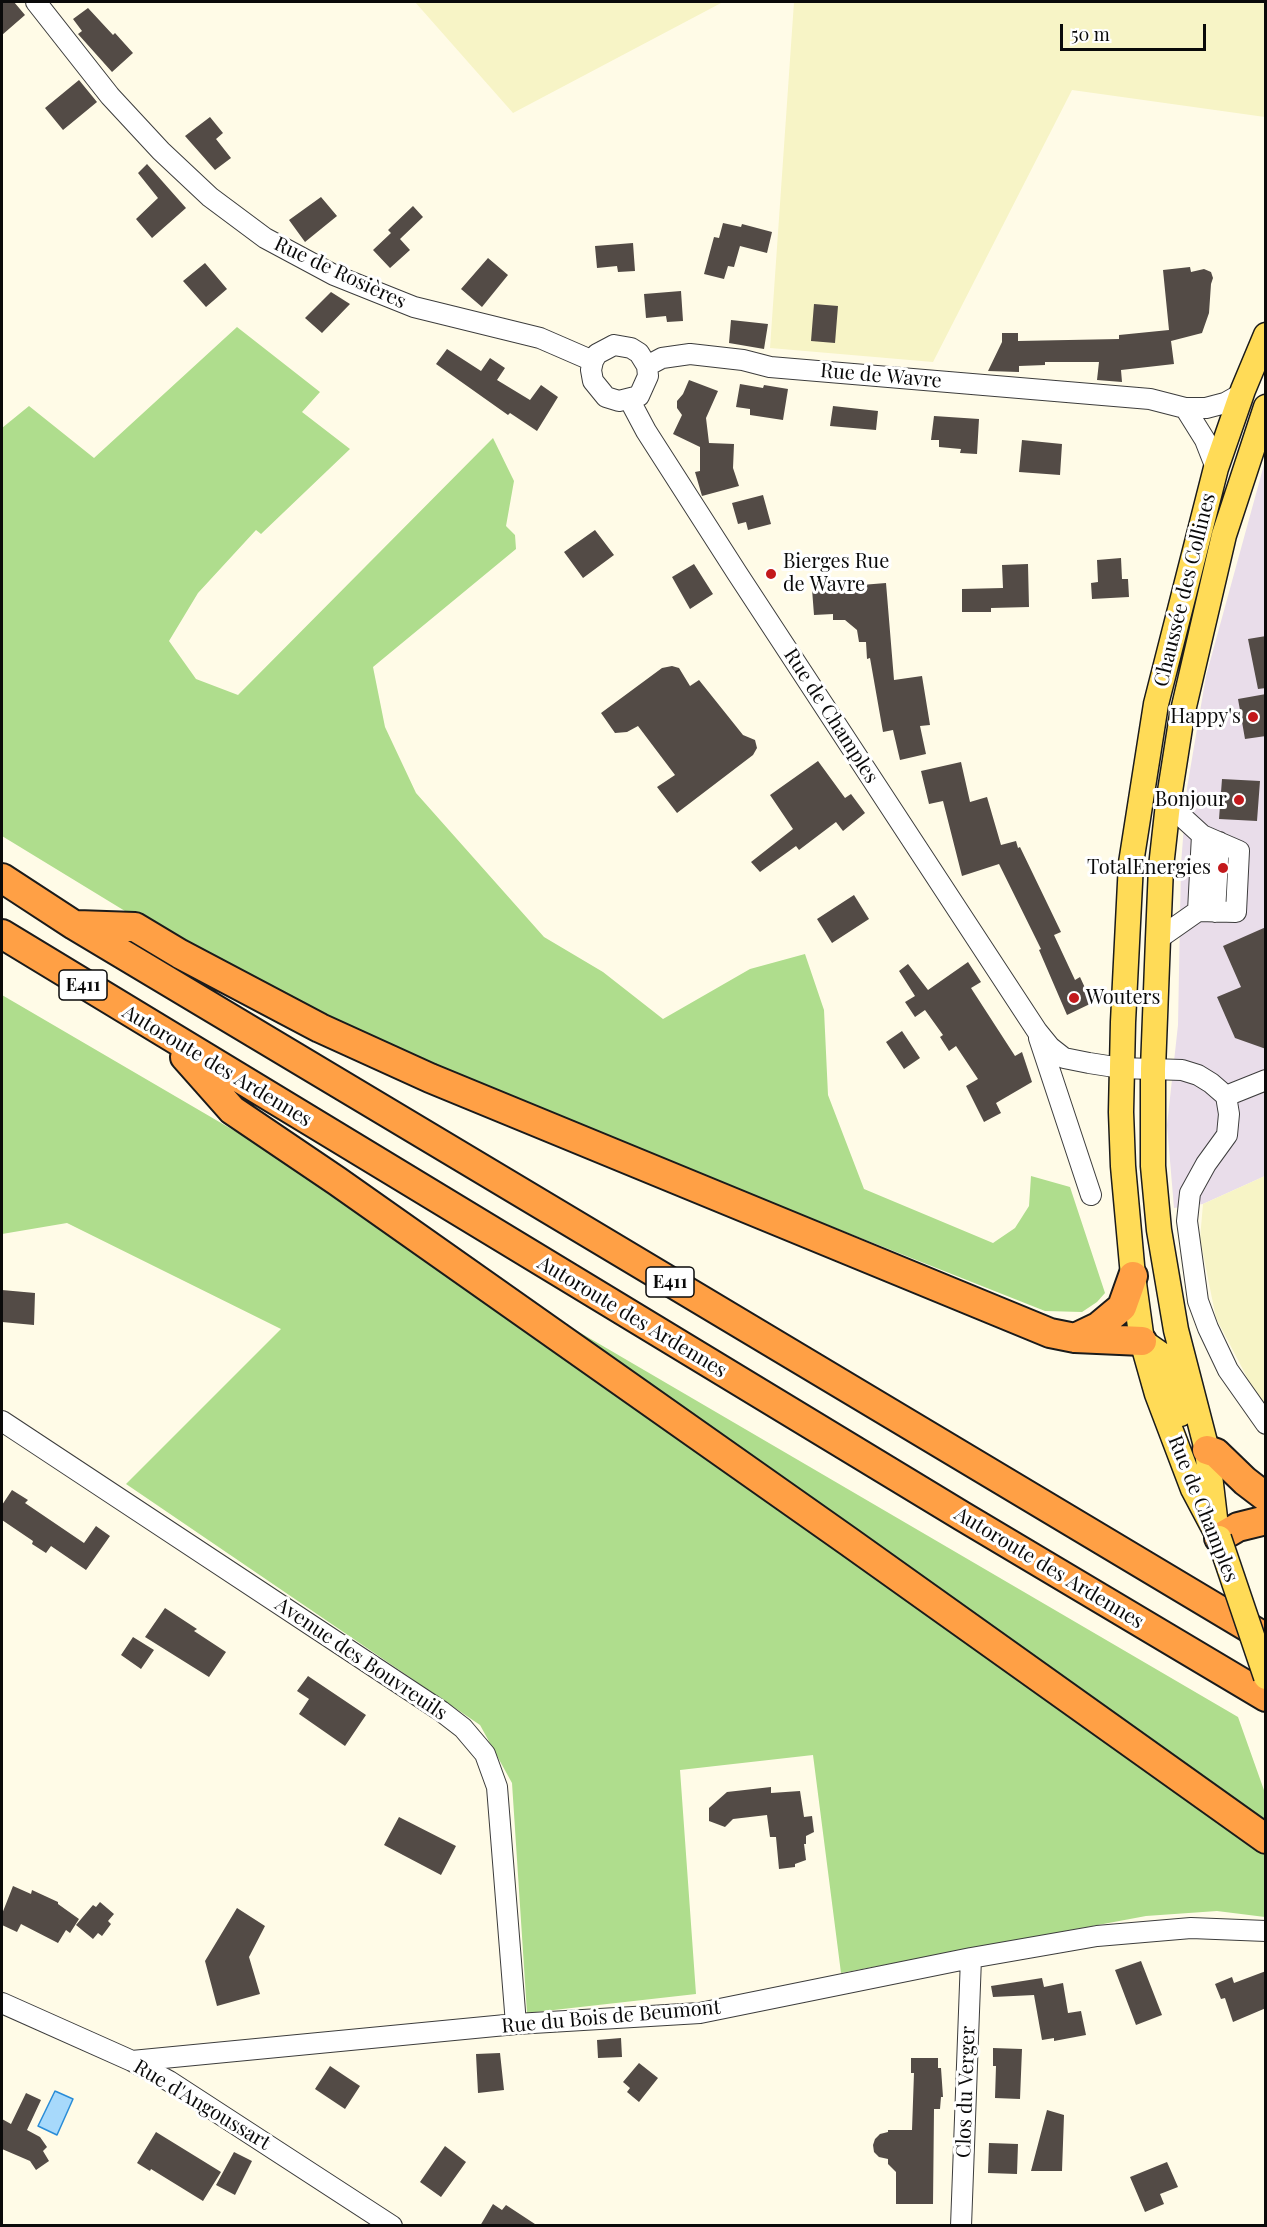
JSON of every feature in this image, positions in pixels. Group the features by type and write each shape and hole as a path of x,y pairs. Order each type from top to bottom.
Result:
{"highway":[{"name":"E411","path":"2,878 74,925 1266,1638"},
{"path":"74,925 135,927 180,954 320,1028 430,1078 1039,1329 1075,1338 1142,1341"},
{"name":"Autoroute des Ardennes","path":"2,934 165,1035 1266,1697"},
{"path":"165,1035 232,1110 337,1181 800,1507 1266,1839"},
{"path":"1075,1338 1098,1327 1122,1307 1133,1276"},
{"path":"1207,1450 1216,1453 1245,1481 1266,1497"},
{"path":"1219,1538 1238,1527 1258,1521"}],"main road":[{"name":"Chaussée des Collines","path":"1142,1341 1133,1276 1123,1166 1121,1068 1131,863 1156,704 1216,468 1241,394 1266,335"},
{"name":"Chaussée des Collines","path":"1203,1495 1207,1450 1176,1330 1159,1230 1153,1166 1153,1069 1161,867 1182,715 1199,638 1224,535 1240,480 1265,409"},
{"path":"1142,1341 1162,1355 1167,1363 1197,1466 1203,1495"},
{"name":"Rue de Champles","path":"1203,1495 1266,1677"}],"street":[{"name":"Rue de Rosières","path":"36,2 110,96 161,151 210,197 265,238 334,275 414,307 540,338 593,361"},
{"path":"620,345 639,353 647,366 648,376 639,396 619,401 606,397 599,390 593,381 591,370 593,361 604,348 620,345"},
{"name":"Rue de Wavre","path":"647,366 662,358 690,354 743,360 770,367 1150,399 1185,408 1225,403 1241,394"},
{"name":"Rue de Champles","path":"629,399 646,431 712,535 1036,1030 1050,1047 1064,1058 1121,1068 1153,1069"},
{"path":"1185,408 1205,440 1216,468"},
{"path":"1240,480 1259,454 1266,450"},
{"path":"1158,939 1206,911 1236,912 1239,851 1210,838 1168,804"},
{"path":"1206,911 1210,838"},
{"name":"Rue de Champles","path":"1036,1030 1091,1195"},
{"path":"1153,1069 1182,1070 1198,1075 1226,1096 1229,1114 1227,1135 1206,1164 1190,1193 1187,1221 1198,1301 1208,1328 1228,1370 1266,1424"},
{"path":"1226,1096 1266,1080"},
{"name":"Avenue des Bouvreuils","path":"2,1421 441,1711 463,1728 485,1754 497,1787 516,2024"},
{"name":"Rue du Bois de Beumont","path":"132,2061 516,2024 700,2013 971,1958 1096,1936 1191,1928 1266,1931"},
{"name":"Clos du Verger","path":"961,2226 971,1958"},
{"name":"Rue d'Angoussart","path":"2,2003 169,2080 392,2226"}],"shaded area":[{"path":"415,2 723,2 513,113"},
{"path":"794,2 1265,2 1265,117 1072,90 933,362 770,348"},
{"path":"1265,461 1265,1176 1203,1204 1174,1208 1167,1125 1178,1025 1181,864 1187,788 1206,676"},
{"path":"1265,1176 1265,1403 1261,1404 1216,1318 1200,1239 1203,1204"}],"green space":[{"path":"237,327 320,392 302,412 350,449 261,534 256,530 198,593 169,641 196,679 238,695 493,438 514,481 506,526 515,535 516,549 373,667 385,727 416,793 544,937 603,972 663,1019 750,969 805,954 824,1010 828,1095 864,1189 993,1243 1015,1228 1029,1206 1031,1176 1070,1187 1105,1293 1097,1302 1082,1312 1045,1311 525,1105 202,958 2,836 2,428 29,406 94,458"},
{"path":"2,995 1238,1717 1265,1793 1265,1917 1217,1911 1146,1916 841,1973 813,1755 680,1770 696,1994 527,2013 512,1783 480,1725 126,1484 281,1329 67,1223 2,1234"}],"water":[{"path":"55,2091 73,2099 57,2135 38,2126"}],"building":[{"path":"2,2 14,2 25,15 2,35"},
{"path":"88,8 133,53 112,72 78,34 82,31 73,19"},
{"path":"79,80 97,102 63,130 45,108"},
{"path":"210,117 223,133 216,139 231,158 215,170 185,136"},
{"path":"147,164 186,208 152,238 136,219 158,198 138,173"},
{"path":"321,197 337,216 305,242 289,220"},
{"path":"413,206 423,217 400,239 410,250 390,268 373,250 391,233 388,230"},
{"path":"723,223 741,227 742,224 772,232 767,253 740,246 734,267 728,266 724,279 704,274 714,237 719,238"},
{"path":"633,243 635,271 618,272 617,266 597,268 595,246"},
{"path":"488,258 508,275 482,307 461,289"},
{"path":"205,263 227,289 206,307 183,281"},
{"path":"1190,267 1191,272 1204,269 1211,272 1213,278 1209,313 1202,333 1171,341 1174,364 1121,370 1122,382 1097,380 1099,362 1045,362 1045,365 1019,366 1019,372 988,371 1002,342 1002,333 1018,333 1018,341 1119,339 1119,335 1169,330 1163,270"},
{"path":"681,291 683,321 667,322 666,316 646,318 644,294"},
{"path":"331,292 350,304 322,333 305,318"},
{"path":"814,304 838,306 835,343 811,341"},
{"path":"731,320 768,324 764,349 729,343"},
{"path":"447,349 481,371 490,358 505,368 497,380 530,400 541,385 558,397 537,431 510,413 508,415 436,364"},
{"path":"689,380 718,391 706,418 709,443 734,444 733,468 739,486 702,496 695,472 700,471 700,447 673,434 682,415 677,408 677,401"},
{"path":"740,384 788,389 783,420 750,415 750,409 736,407"},
{"path":"833,406 878,411 876,430 830,426"},
{"path":"934,416 979,419 977,454 960,453 961,449 939,447 939,440 931,440"},
{"path":"1022,440 1062,444 1060,475 1019,472"},
{"path":"763,495 771,524 748,530 746,522 738,524 732,503"},
{"path":"595,530 614,555 583,578 564,552"},
{"path":"1121,558 1122,579 1128,579 1129,597 1092,599 1091,583 1098,582 1097,560"},
{"path":"694,564 713,594 690,609 672,577"},
{"path":"1028,564 1029,607 991,608 991,612 962,612 962,589 1003,588 1002,565"},
{"path":"886,583 894,680 922,676 930,725 920,726 926,754 900,760 893,730 883,732 870,658 867,659 866,642 859,642 857,630 845,620 833,620 833,614 814,615 812,589"},
{"path":"1266,636 1266,688 1258,689 1248,639"},
{"path":"672,666 679,668 690,686 699,680 743,735 755,740 757,748 753,755 677,813 657,787 675,775 638,726 627,732 615,733 601,713 662,668"},
{"name":"Happy's","path":"1266,694 1266,736 1245,739 1238,699"},
{"path":"818,761 845,798 851,794 865,813 843,831 836,822 799,850 796,846 760,872 751,862 793,829 770,795"},
{"path":"961,762 970,802 987,797 1001,845 1016,841 1018,848 1020,847 1061,932 1054,935 1075,980 1080,977 1092,1003 1067,1015 1039,950 1041,949 999,864 962,876 943,801 929,804 921,771"},
{"name":"Bonjour","path":"1222,779 1260,781 1257,821 1219,819"},
{"path":"854,895 869,919 832,943 817,919"},
{"path":"1266,927 1266,1049 1235,1038 1217,997 1241,987 1223,946"},
{"path":"968,962 981,982 971,988 1015,1056 1022,1052 1032,1082 996,1103 1001,1113 984,1122 966,1086 978,1079 956,1046 949,1051 940,1037 943,1035 925,1010 915,1017 905,1002 915,996 899,971 908,964 928,990"},
{"path":"902,1031 920,1058 904,1069 886,1042"},
{"path":"2,1290 35,1293 34,1325 2,1322"},
{"path":"12,1490 28,1500 25,1503 84,1543 96,1526 110,1536 86,1570 51,1546 46,1553 32,1544 33,1541 2,1520 2,1505"},
{"path":"165,1608 226,1652 209,1677 145,1637"},
{"path":"133,1637 154,1650 141,1669 121,1655"},
{"path":"308,1676 366,1715 345,1746 299,1714 309,1699 297,1691"},
{"path":"771,1787 771,1793 800,1791 804,1817 812,1816 814,1832 806,1836 806,1844 804,1844 806,1860 795,1864 795,1867 779,1869 776,1837 770,1837 767,1815 733,1819 725,1827 709,1821 709,1808 727,1792"},
{"path":"399,1817 456,1846 441,1875 384,1845"},
{"path":"13,1886 31,1894 32,1890 58,1902 79,1919 70,1933 66,1930 58,1943 21,1924 17,1932 2,1925 2,1914"},
{"path":"100,1902 114,1914 108,1921 111,1924 102,1936 98,1933 93,1939 76,1925 93,1905 96,1907"},
{"path":"237,1908 265,1926 249,1957 260,1994 217,2006 205,1961"},
{"path":"1141,1961 1162,2015 1136,2025 1115,1970"},
{"path":"1266,1971 1266,2008 1233,2022 1225,1998 1221,1999 1215,1984 1232,1977 1234,1983"},
{"path":"1042,1978 1044,1987 1063,1983 1068,2013 1081,2011 1086,2035 1054,2041 1054,2038 1042,2040 1034,1995 993,1997 991,1986"},
{"path":"621,2038 622,2057 598,2058 597,2040"},
{"path":"993,2048 1022,2049 1020,2099 995,2098 996,2066 993,2066"},
{"path":"500,2053 504,2090 478,2093 476,2054"},
{"path":"911,2058 938,2058 938,2068 941,2068 943,2097 941,2097 940,2109 934,2109 933,2204 896,2204 896,2172 888,2164 888,2159 879,2157 874,2152 875,2139 880,2134 888,2130 912,2130 914,2073 911,2073"},
{"path":"639,2063 658,2078 639,2102 627,2092 630,2088 623,2082"},
{"path":"330,2066 360,2086 345,2109 315,2089"},
{"path":"26,2093 41,2100 27,2130 40,2137 47,2147 43,2151 49,2161 36,2170 30,2161 2,2149 2,2119 11,2124"},
{"path":"1047,2110 1064,2115 1062,2171 1031,2171"},
{"path":"156,2132 221,2172 203,2201 137,2163"},
{"path":"989,2143 1018,2144 1017,2174 988,2173"},
{"path":"445,2146 466,2162 441,2197 420,2182"},
{"path":"234,2152 252,2161 235,2195 216,2185"},
{"path":"1167,2162 1178,2187 1160,2194 1164,2204 1145,2212 1130,2177"},
{"path":"493,2204 502,2210 506,2205 538,2226 480,2226"}],"place":[{"name":"Bierges Rue de Wavre","path":"771,574"},
{"name":"Happy's","path":"1253,717"},
{"name":"Bonjour","path":"1239,800"},
{"name":"TotalEnergies","path":"1223,868"},
{"name":"Wouters","path":"1074,998"}]}
